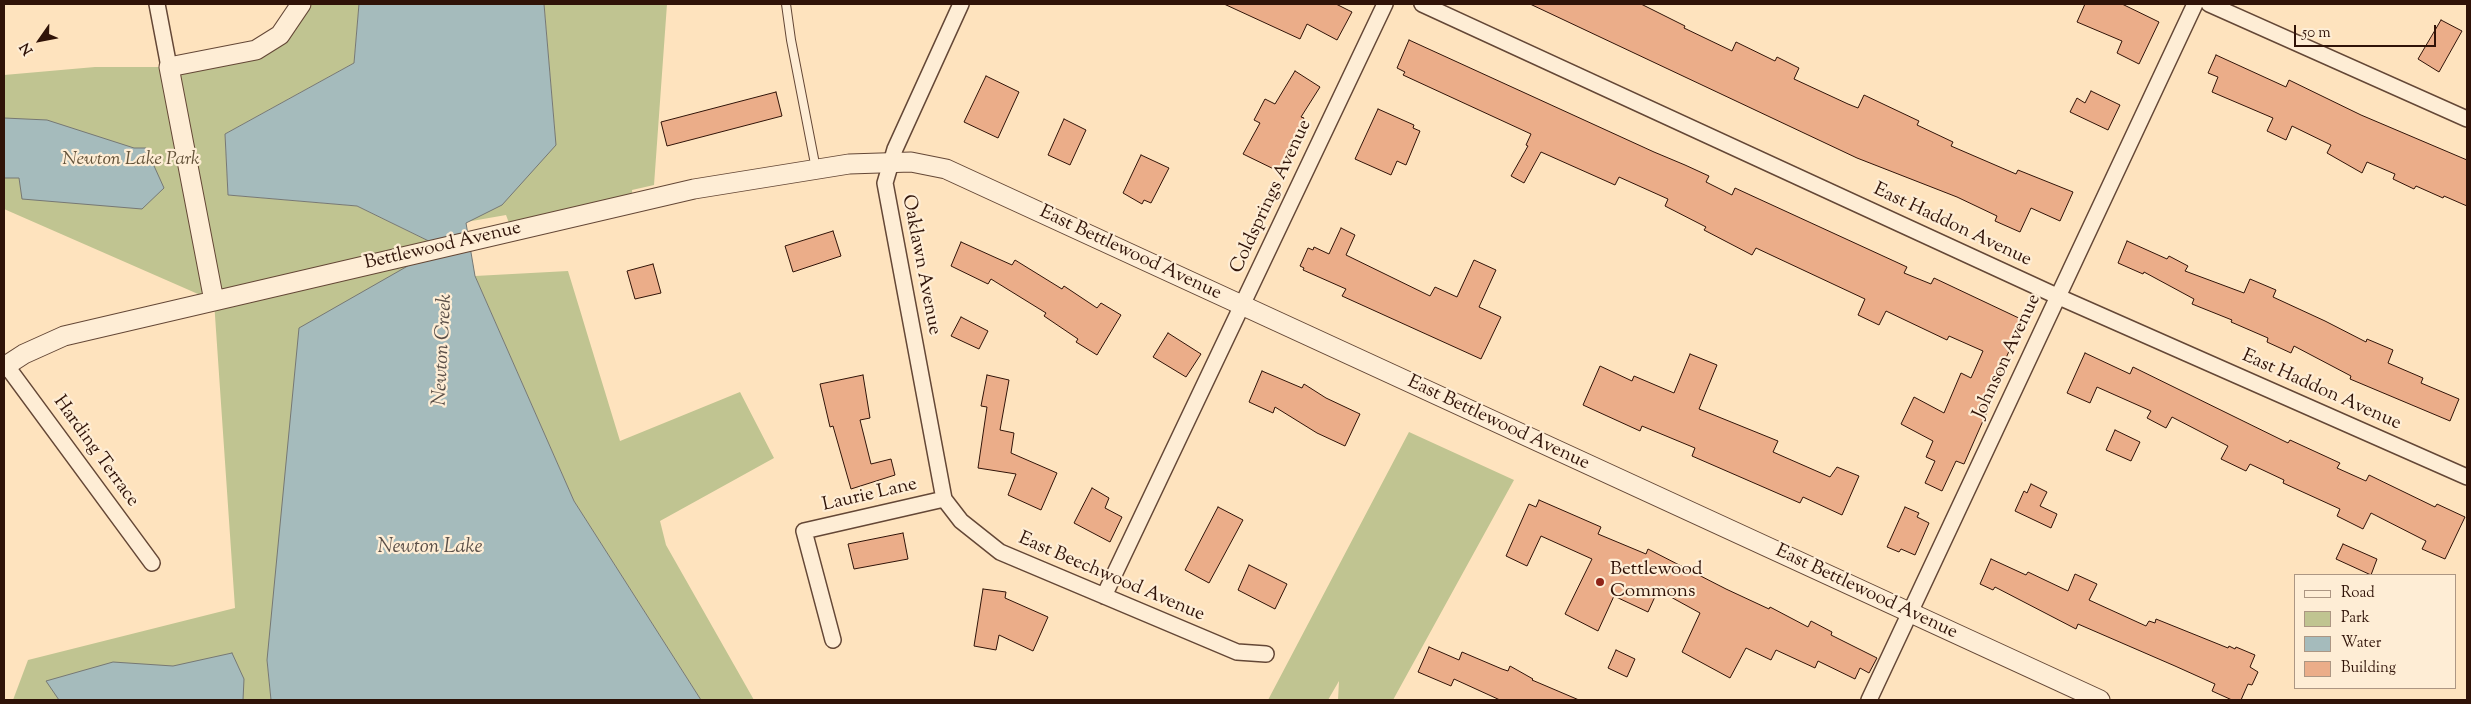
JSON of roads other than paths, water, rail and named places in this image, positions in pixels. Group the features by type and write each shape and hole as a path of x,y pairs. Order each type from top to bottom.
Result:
{"street":[{"path":"157,4 214,301"},
{"path":"169,67 256,50 280,35 301,4"},
{"name":"Oaklawn Avenue","path":"953,513 944,499 885,183 895,149 961,4"},
{"name":"Coldsprings Avenue","path":"1104,596 1385,4"},
{"name":"East Haddon Avenue","path":"1422,4 2059,297 2467,477"},
{"name":"Johnson Avenue","path":"1869,700 2196,4"},
{"path":"2209,4 2467,119"},
{"name":"East Bettlewood Avenue","path":"892,163 910,162 946,169 2100,700"},
{"name":"Bettlewood Avenue","path":"5,366 24,354 64,336 694,189 849,164 892,163"},
{"name":"Harding Terrace","path":"5,366 152,563"},
{"name":"Laurie Lane","path":"833,640 804,531 944,499"},
{"name":"East Beechwood Avenue","path":"953,513 1000,552 1237,652 1266,654"}],"lane":[{"path":"786,4 790,40 816,169"}],"water":[{"name":"Newton Lake","path":"359,4 544,4 556,145 502,205 466,223 475,276 574,501 701,700 271,700 267,660 299,328 441,247 357,206 228,195 225,134 354,63"},
{"path":"4,118 47,120 134,148 146,148 164,188 142,209 22,199 19,178 4,178"},
{"path":"232,653 244,679 243,700 59,700 46,681 113,662 173,666"}],"place":[{"name":"Bettlewood Commons","path":"1600,582"}],"park label":[{"name":"Newton Lake Park","path":"131,161"}],"water label":[{"name":"Newton Creek","path":"444,350"}]}
